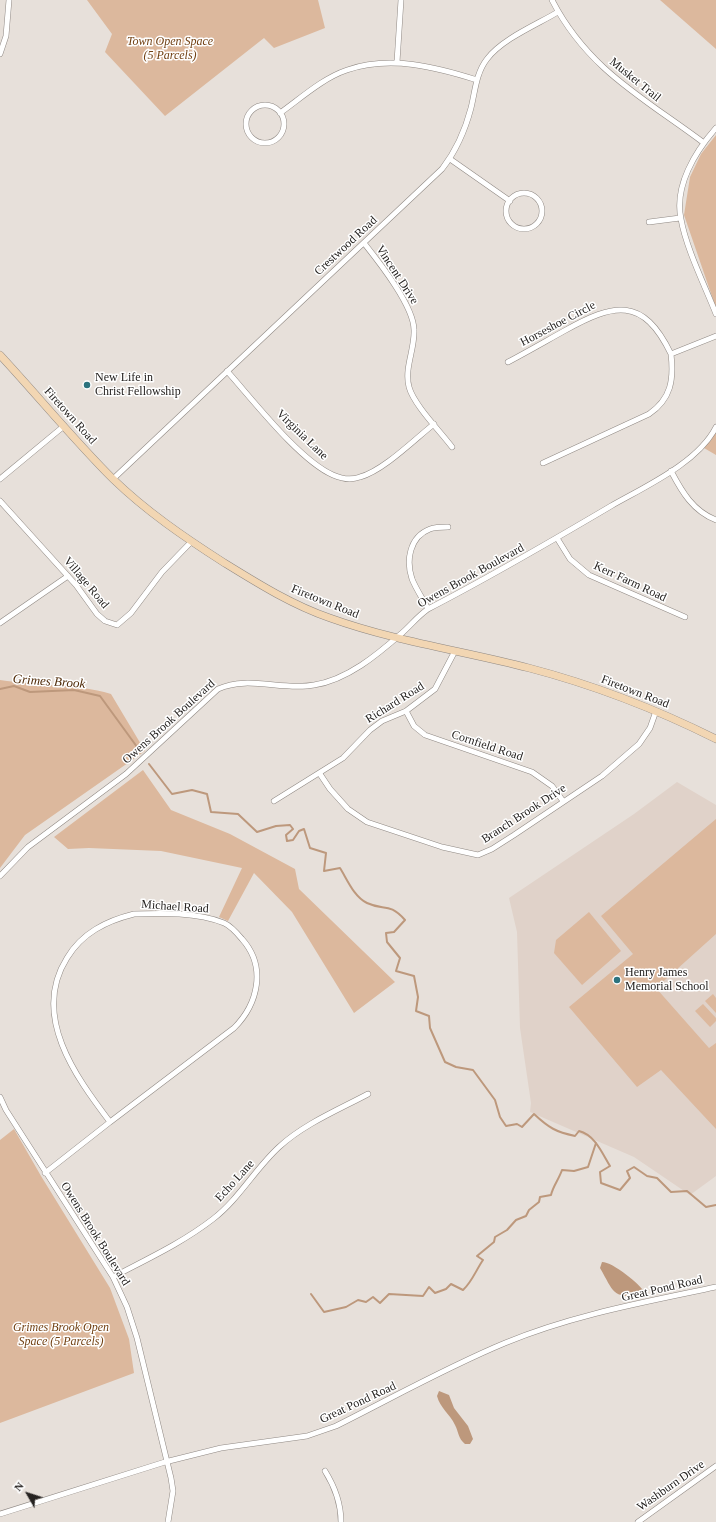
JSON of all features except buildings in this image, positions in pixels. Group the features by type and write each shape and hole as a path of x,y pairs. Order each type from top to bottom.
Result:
{"street":[{"path":"0,54 6,36 9,0"},
{"path":"397,62 401,0"},
{"name":"Musket Trail","path":"552,0 558,12 584,47 614,78 637,97 704,142"},
{"name":"Crestwood Road","path":"113,479 442,169 450,159 464,131 477,80 481,69 492,53 558,12"},
{"path":"280,113 328,79 347,70 370,64 397,62 443,70 477,80"},
{"path":"263,105 269,106 280,113 284,125 279,137 274,141 261,142 250,136 246,123 251,111 263,105"},
{"path":"716,128 704,142 686,175 680,202 680,218 716,314"},
{"path":"450,159 510,201"},
{"path":"526,193 536,198 542,208 541,220 526,230 515,227 510,223 506,212 510,201 514,196 526,193"},
{"path":"649,222 680,218"},
{"name":"Vincent Drive","path":"364,243 386,272 411,314 414,329 408,374 410,388 417,403 452,447"},
{"name":"Horseshoe Circle","path":"508,362 581,321 597,313 609,310 630,311 642,316 661,334 671,354 672,382 668,394 656,409 636,421 543,464"},
{"path":"671,354 716,336"},
{"name":"Firetown Road","path":"0,355 113,479 166,524 241,573 298,605 347,624 529,668 621,696 716,739"},
{"name":"Virginia Lane","path":"227,371 286,437 323,470 340,478 355,478 371,473 434,424"},
{"path":"0,479 64,426"},
{"name":"Owens Brook Boulevard","path":"0,876 28,847 126,774 218,689 226,685 245,683 297,686 314,685 337,678 354,670 398,637 417,617 428,609 494,574 671,471 698,450 716,427"},
{"path":"671,471 682,492 690,503 698,510 716,520"},
{"name":"Village Road","path":"0,501 68,576 98,614 105,621 116,625 131,613 162,572 192,542"},
{"path":"428,609 413,580 410,569 411,549 415,540 430,529 448,527"},
{"name":"Kerr Farm Road","path":"557,538 570,559 589,575 685,617"},
{"path":"0,623 68,576"},
{"name":"Richard Road","path":"274,801 320,774 343,758 370,730 382,721 406,710 435,689 455,651"},
{"name":"Cornfield Road","path":"406,710 414,726 424,735 532,772 552,786 563,801"},
{"name":"Branch Brook Drive","path":"320,774 330,789 348,809 367,822 386,830 464,853 478,854 492,849 602,776 639,744 652,723 656,711"},
{"name":"Michael Road","path":"45,1173 214,1044 245,1017 253,1003 257,980 254,956 247,944 226,924 200,917 134,914 109,922 90,932 72,950 64,962 56,982 53,1008 59,1036 76,1075 110,1122"},
{"name":"Echo Lane","path":"113,1277 186,1238 226,1207 268,1158 289,1138 368,1094"},
{"name":"Owens Brook Boulevard","path":"0,1097 6,1110 45,1173 113,1277 127,1307 136,1338 173,1491 168,1522"},
{"name":"Great Pond Road","path":"0,1514 165,1462 221,1448 307,1436 336,1426 504,1343 541,1330 601,1313 716,1287"},
{"name":"Washburn Drive","path":"638,1522 716,1466"},
{"path":"325,1471 334,1486 339,1500 340,1522"}],"shaded area":[{"name":"Henry James Memorial School","path":"677,782 716,805 716,1176 690,1195 634,1157 530,1112 531,1103 520,1028 517,932 509,898 634,814"},
{"path":"602,1262 619,1269 626,1274 638,1284 645,1293 641,1297 631,1297 614,1292 600,1268"},
{"path":"439,1391 449,1395 454,1408 468,1426 473,1439 470,1444 465,1444 461,1440 453,1421 438,1400 437,1396"}],"green space":[{"name":"Town Open Space (5 Parcels)","path":"87,0 318,0 325,28 274,48 264,38 165,116 105,52 112,34"},
{"path":"660,0 716,0 716,49"},
{"path":"716,135 716,308 684,215 690,177 701,154"},
{"path":"716,432 716,455 704,448"},
{"path":"0,680 70,686 97,690 111,694 145,751 25,835 0,868"},
{"path":"143,770 171,810 230,834 295,869 299,889 395,982 354,1013 292,912 254,873 228,921 219,917 242,868 161,851 89,848 68,849 54,837"},
{"path":"716,819 716,934 656,988 709,1048 716,1043 716,1129 661,1070 637,1087 569,1007 633,954 601,916"},
{"path":"589,912 621,951 582,985 554,953 556,940"},
{"path":"713,994 716,998 716,1013 705,1001"},
{"path":"703,1004 716,1018 716,1021 710,1027 695,1011"},
{"name":"Grimes Brook Open Space (5 Parcels)","path":"14,1129 110,1288 129,1339 134,1373 0,1423 0,1140"}],"waterway":[{"name":"Grimes Brook","path":"0,689 14,686 30,692 74,690 100,696 140,751"},
{"name":"Grimes Brook","path":"149,764 172,794 192,790 207,794 211,812 238,814 257,832 276,826 290,825 293,829 286,835 287,841 293,840 299,831 304,829 310,848 326,853 324,871 340,868 358,897 367,903 395,911 405,920 394,932 386,933 387,942 400,958 396,971 414,976 418,997 416,1011 429,1016 430,1028 445,1062 456,1067 473,1070 495,1100 500,1117 506,1126 517,1124 522,1127 534,1114 544,1123 563,1133 575,1136 579,1131 585,1133 594,1140 610,1166 600,1172 601,1183 620,1190 630,1178 627,1171 634,1167 647,1176 657,1178 671,1192 687,1191 706,1207 716,1205"},
{"path":"311,1294 324,1312 346,1307 358,1300 366,1302 373,1297 380,1303 389,1294 423,1296 429,1287 435,1293 446,1289 451,1284 463,1290 483,1260 477,1256 494,1242 495,1237 507,1230 516,1220 526,1216 529,1210 539,1202 540,1197 551,1195 562,1170 574,1171 588,1167 596,1143"}],"place":[{"name":"New Life in Christ Fellowship","path":"87,385"},
{"name":"Henry James Memorial School","path":"617,980"}]}
